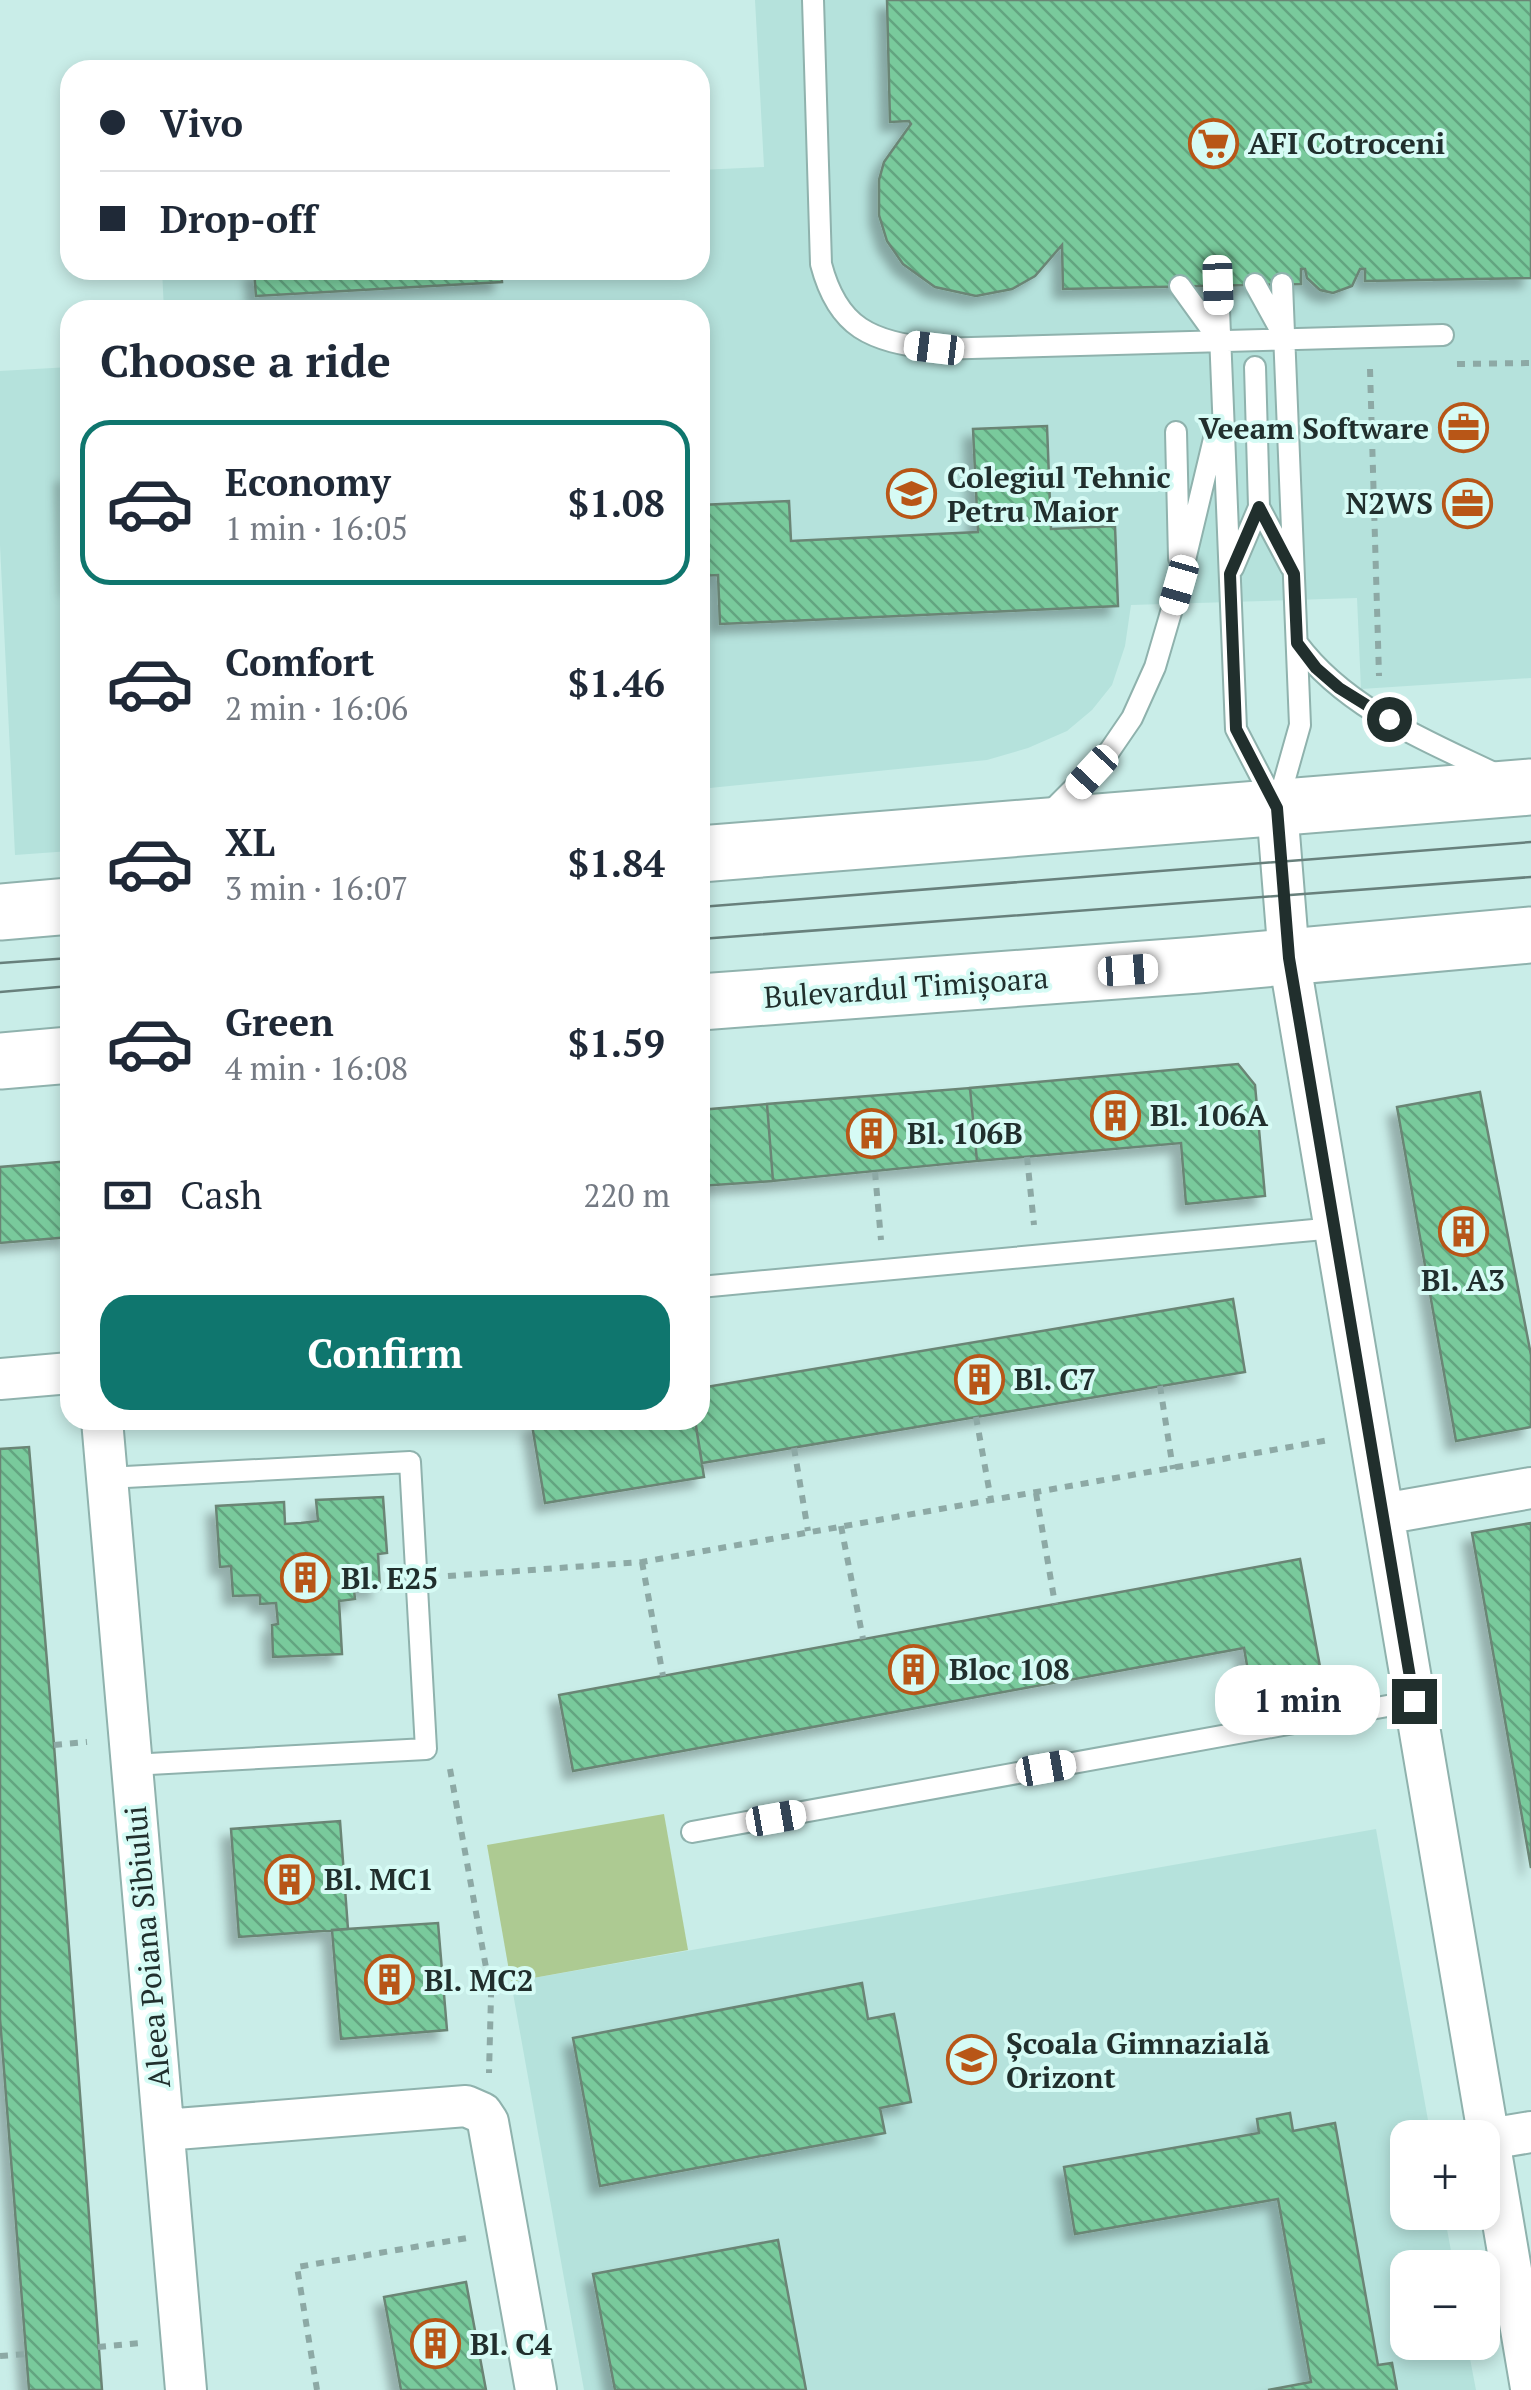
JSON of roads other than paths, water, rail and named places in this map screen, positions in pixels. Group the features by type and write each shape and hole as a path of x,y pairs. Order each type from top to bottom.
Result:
{"main road":[{"path":"710,853 1528,787"},
{"path":"0,912 60,907"},
{"name":"Bulevardul Timișoara","path":"710,1001 1289,958 1531,935"},
{"path":"0,1061 60,1056"}],"street":[{"path":"1277,808 1289,958 1486,2120"},
{"path":"0,1379 60,1374"},
{"name":"Aleea Poiana Sibiului","path":"103,1430 186,2390"},
{"path":"1384,1514 1531,1488"},
{"name":"Aleea Poiana Sibiului","path":"164,2130 466,2106 482,2113 488,2122 536,2390"},
{"path":"1500,2137 1531,2132"},
{"path":"1500,2204 1531,2388"}],"lane":[{"path":"794,0 814,32"},
{"path":"813,0 820,264 828,292 847,320 870,336 901,345 934,348 1443,335"},
{"path":"814,32 829,0"},
{"path":"1255,284 1285,340"},
{"path":"1277,808 1300,724 1282,284"},
{"path":"1218,285 1236,729 1277,808"},
{"path":"1180,286 1220,341"},
{"path":"1230,574 1259,507 1255,367"},
{"path":"1033,827 1087,777 1132,718 1155,667 1179,585 1223,400"},
{"path":"1176,432 1179,585"},
{"path":"1259,507 1294,574"},
{"path":"1297,643 1316,668 1368,708 1528,787"},
{"path":"710,1286 1335,1228"},
{"name":"Aleea Poiana Sibiului","path":"107,1478 410,1462 426,1748 131,1765"},
{"path":"692,1832 1414,1701"}],"tram line":[{"path":"710,906 1531,842"},
{"path":"710,938 1531,877"},
{"path":"0,963 60,959"},
{"path":"0,992 60,987"}],"place":[{"name":"AFI Cotroceni","path":"1213,143"},
{"name":"Veeam Software","path":"1464,428"},
{"name":"Colegiul Tehnic Petru Maior","path":"912,494"},
{"name":"N2WS","path":"1468,503"},
{"name":"Bl. 106A","path":"1115,1115"},
{"name":"Bl. 106B","path":"872,1133"},
{"name":"Bl. A3","path":"1463,1231"},
{"name":"Bl. C7","path":"979,1379"},
{"name":"Bl. E25","path":"306,1578"},
{"name":"Bloc 108","path":"914,1669"},
{"name":"Bl. MC1","path":"289,1879"},
{"name":"Bl. MC2","path":"389,1980"},
{"name":"Școala Gimnazială Orizont","path":"971,2060"},
{"name":"Bl. C4","path":"435,2344"}]}
